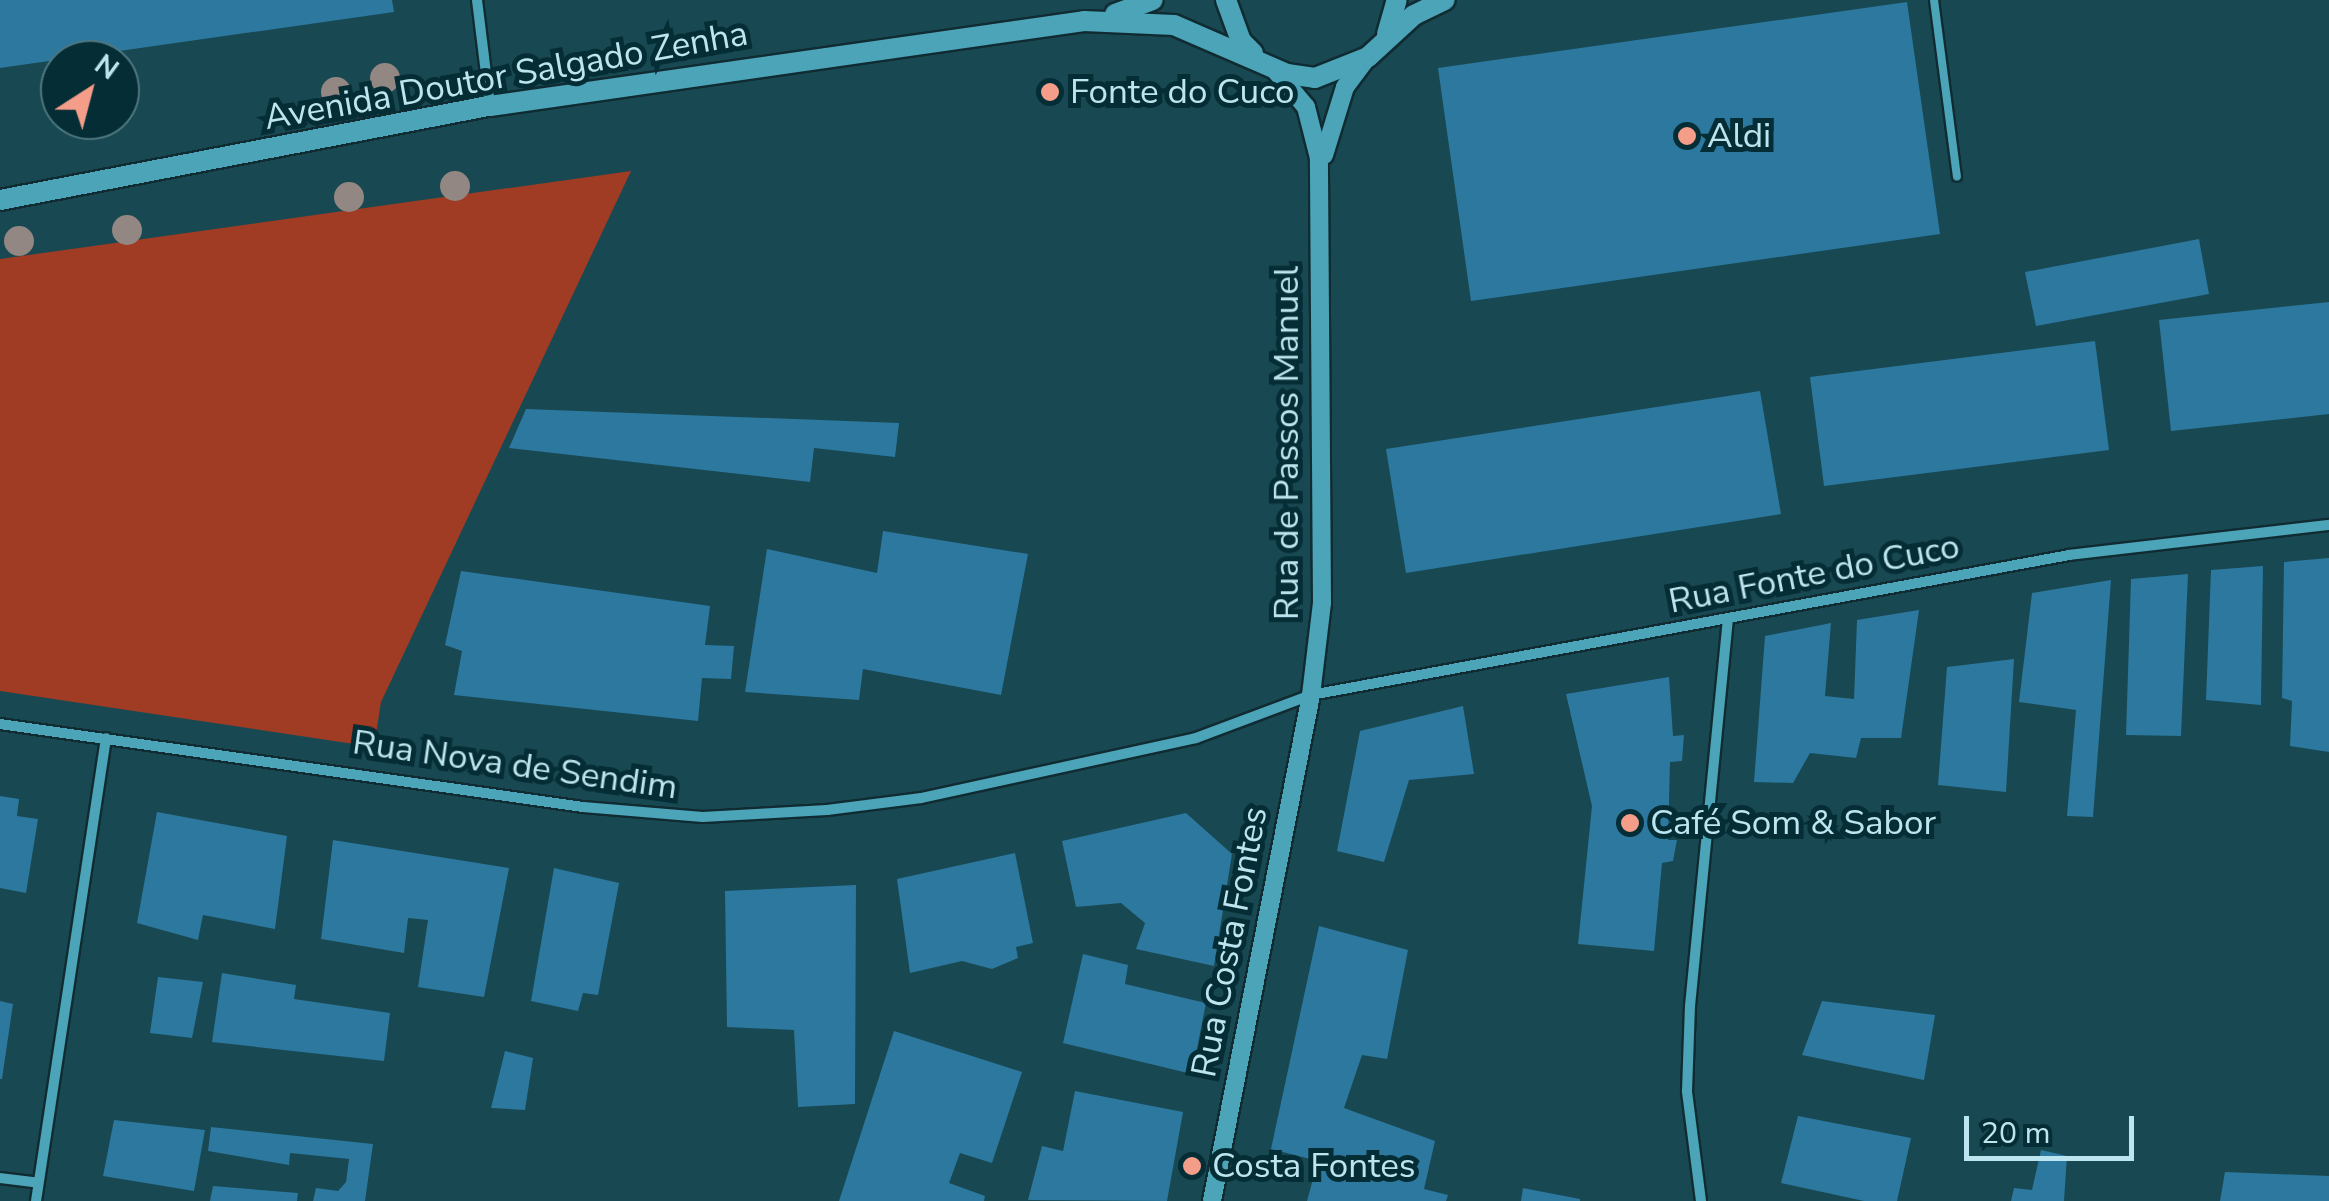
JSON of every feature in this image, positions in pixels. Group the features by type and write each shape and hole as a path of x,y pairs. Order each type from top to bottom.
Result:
{"main road":[{"name":"Avenida Doutor Salgado Zenha","path":"0,200 490,106 1084,21 1153,0"},
{"path":"1226,0 1240,41 1267,64"},
{"name":"Avenida Doutor Salgado Zenha","path":"1386,36 1397,0"},
{"name":"Avenida Doutor Salgado Zenha","path":"1084,21 1174,26 1267,64 1315,78 1368,57 1386,36 1445,0"}],"street":[{"path":"477,0 490,106"},
{"name":"Rua de Passos Manuel","path":"1320,190 1332,119 1368,57"},
{"name":"Rua de Passos Manuel","path":"1267,64 1306,107 1320,190 1322,603 1311,695"},
{"name":"Rua Fonte do Cuco","path":"1311,695 2069,554 2329,525"},
{"path":"1701,1201 1687,1091 1690,1006 1728,619"},
{"name":"Rua Nova de Sendim","path":"0,724 583,807 702,817 921,798 1196,738 1311,695"},
{"name":"Rua Costa Fontes","path":"1212,1201 1311,695"},
{"path":"36,1201 106,738"},
{"path":"0,1178 38,1184"}],"lane":[{"path":"1934,0 1957,177"}],"shaded area":[{"path":"631,171 381,702 374,747 0,691 0,259"}],"building":[{"path":"0,0 392,0 394,12 140,48 140,40 40,40 40,62 0,68"},
{"name":"Aldi","path":"1907,2 1940,234 1471,301 1438,68"},
{"path":"2199,239 2209,294 2036,326 2025,272"},
{"path":"2329,302 2329,414 2171,431 2159,320"},
{"path":"2095,341 2109,450 1824,486 1810,377"},
{"path":"1760,391 1781,514 1406,573 1386,449"},
{"path":"526,409 899,423 895,457 814,448 810,482 509,448"},
{"path":"883,531 1028,554 1001,695 863,669 859,700 745,692 767,549 877,573"},
{"path":"2329,558 2329,752 2290,746 2292,701 2282,698 2284,562"},
{"path":"2263,566 2261,705 2206,700 2211,570"},
{"path":"461,571 710,606 705,645 734,646 731,679 702,678 698,721 454,695 462,651 445,645"},
{"path":"2188,574 2181,736 2126,735 2131,579"},
{"path":"2111,580 2093,817 2067,816 2076,710 2019,702 2032,593"},
{"path":"1919,610 1901,738 1861,738 1856,758 1810,753 1793,783 1754,782 1765,636 1831,623 1825,696 1854,699 1857,620"},
{"path":"2014,659 2006,792 1938,785 1947,667"},
{"name":"Café Som & Sabor","path":"1669,677 1673,736 1684,735 1682,761 1670,762 1668,840 1677,840 1673,861 1662,863 1654,951 1578,944 1592,806 1566,694"},
{"path":"1463,706 1474,774 1409,780 1384,862 1337,851 1360,731"},
{"path":"0,796 19,799 17,816 38,819 26,893 0,888"},
{"path":"157,812 287,836 275,929 203,915 198,940 137,923"},
{"path":"1186,813 1232,854 1214,966 1136,949 1145,923 1121,903 1076,907 1062,841"},
{"path":"333,840 509,868 484,997 418,987 428,920 408,918 404,953 321,939"},
{"path":"1015,853 1033,943 1016,947 1018,958 992,969 962,961 910,973 897,879"},
{"path":"554,868 619,883 598,995 583,993 578,1011 531,1001"},
{"path":"856,885 855,1104 798,1107 794,1030 727,1027 725,891"},
{"path":"1319,926 1408,950 1387,1059 1362,1055 1344,1108 1435,1141 1424,1189 1448,1195 1446,1201 1307,1201 1318,1161 1271,1149"},
{"path":"1083,954 1128,965 1125,984 1206,1003 1192,1074 1063,1043"},
{"path":"222,973 296,985 294,999 390,1013 384,1061 212,1042"},
{"path":"158,977 203,982 192,1038 150,1033"},
{"path":"0,1001 13,1004 2,1079 0,1079"},
{"path":"1822,1001 1935,1015 1924,1080 1802,1055"},
{"path":"894,1031 1022,1072 992,1163 960,1153 949,1183 985,1196 984,1201 839,1201"},
{"path":"505,1051 533,1058 525,1110 491,1108"},
{"path":"1075,1091 1183,1112 1167,1201 1028,1200 1042,1146 1063,1151"},
{"path":"1798,1116 1911,1138 1897,1201 1864,1201 1781,1183"},
{"path":"114,1120 205,1130 194,1191 103,1176"},
{"path":"211,1127 373,1144 365,1201 313,1201 316,1188 338,1191 346,1182 349,1159 290,1153 289,1165 208,1151"},
{"path":"2041,1150 2067,1156 2064,1201 2011,1201 2014,1188 2032,1190"},
{"path":"2225,1172 2329,1176 2329,1201 2220,1201"},
{"path":"213,1186 298,1193 297,1201 210,1201"},
{"path":"1523,1188 1580,1199 1580,1201 1521,1201"}],"place":[{"name":"Fonte do Cuco","path":"1050,92"},
{"name":"Aldi","path":"1687,136"},
{"name":"Café Som & Sabor","path":"1630,823"},
{"name":"Costa Fontes","path":"1192,1166"}]}
